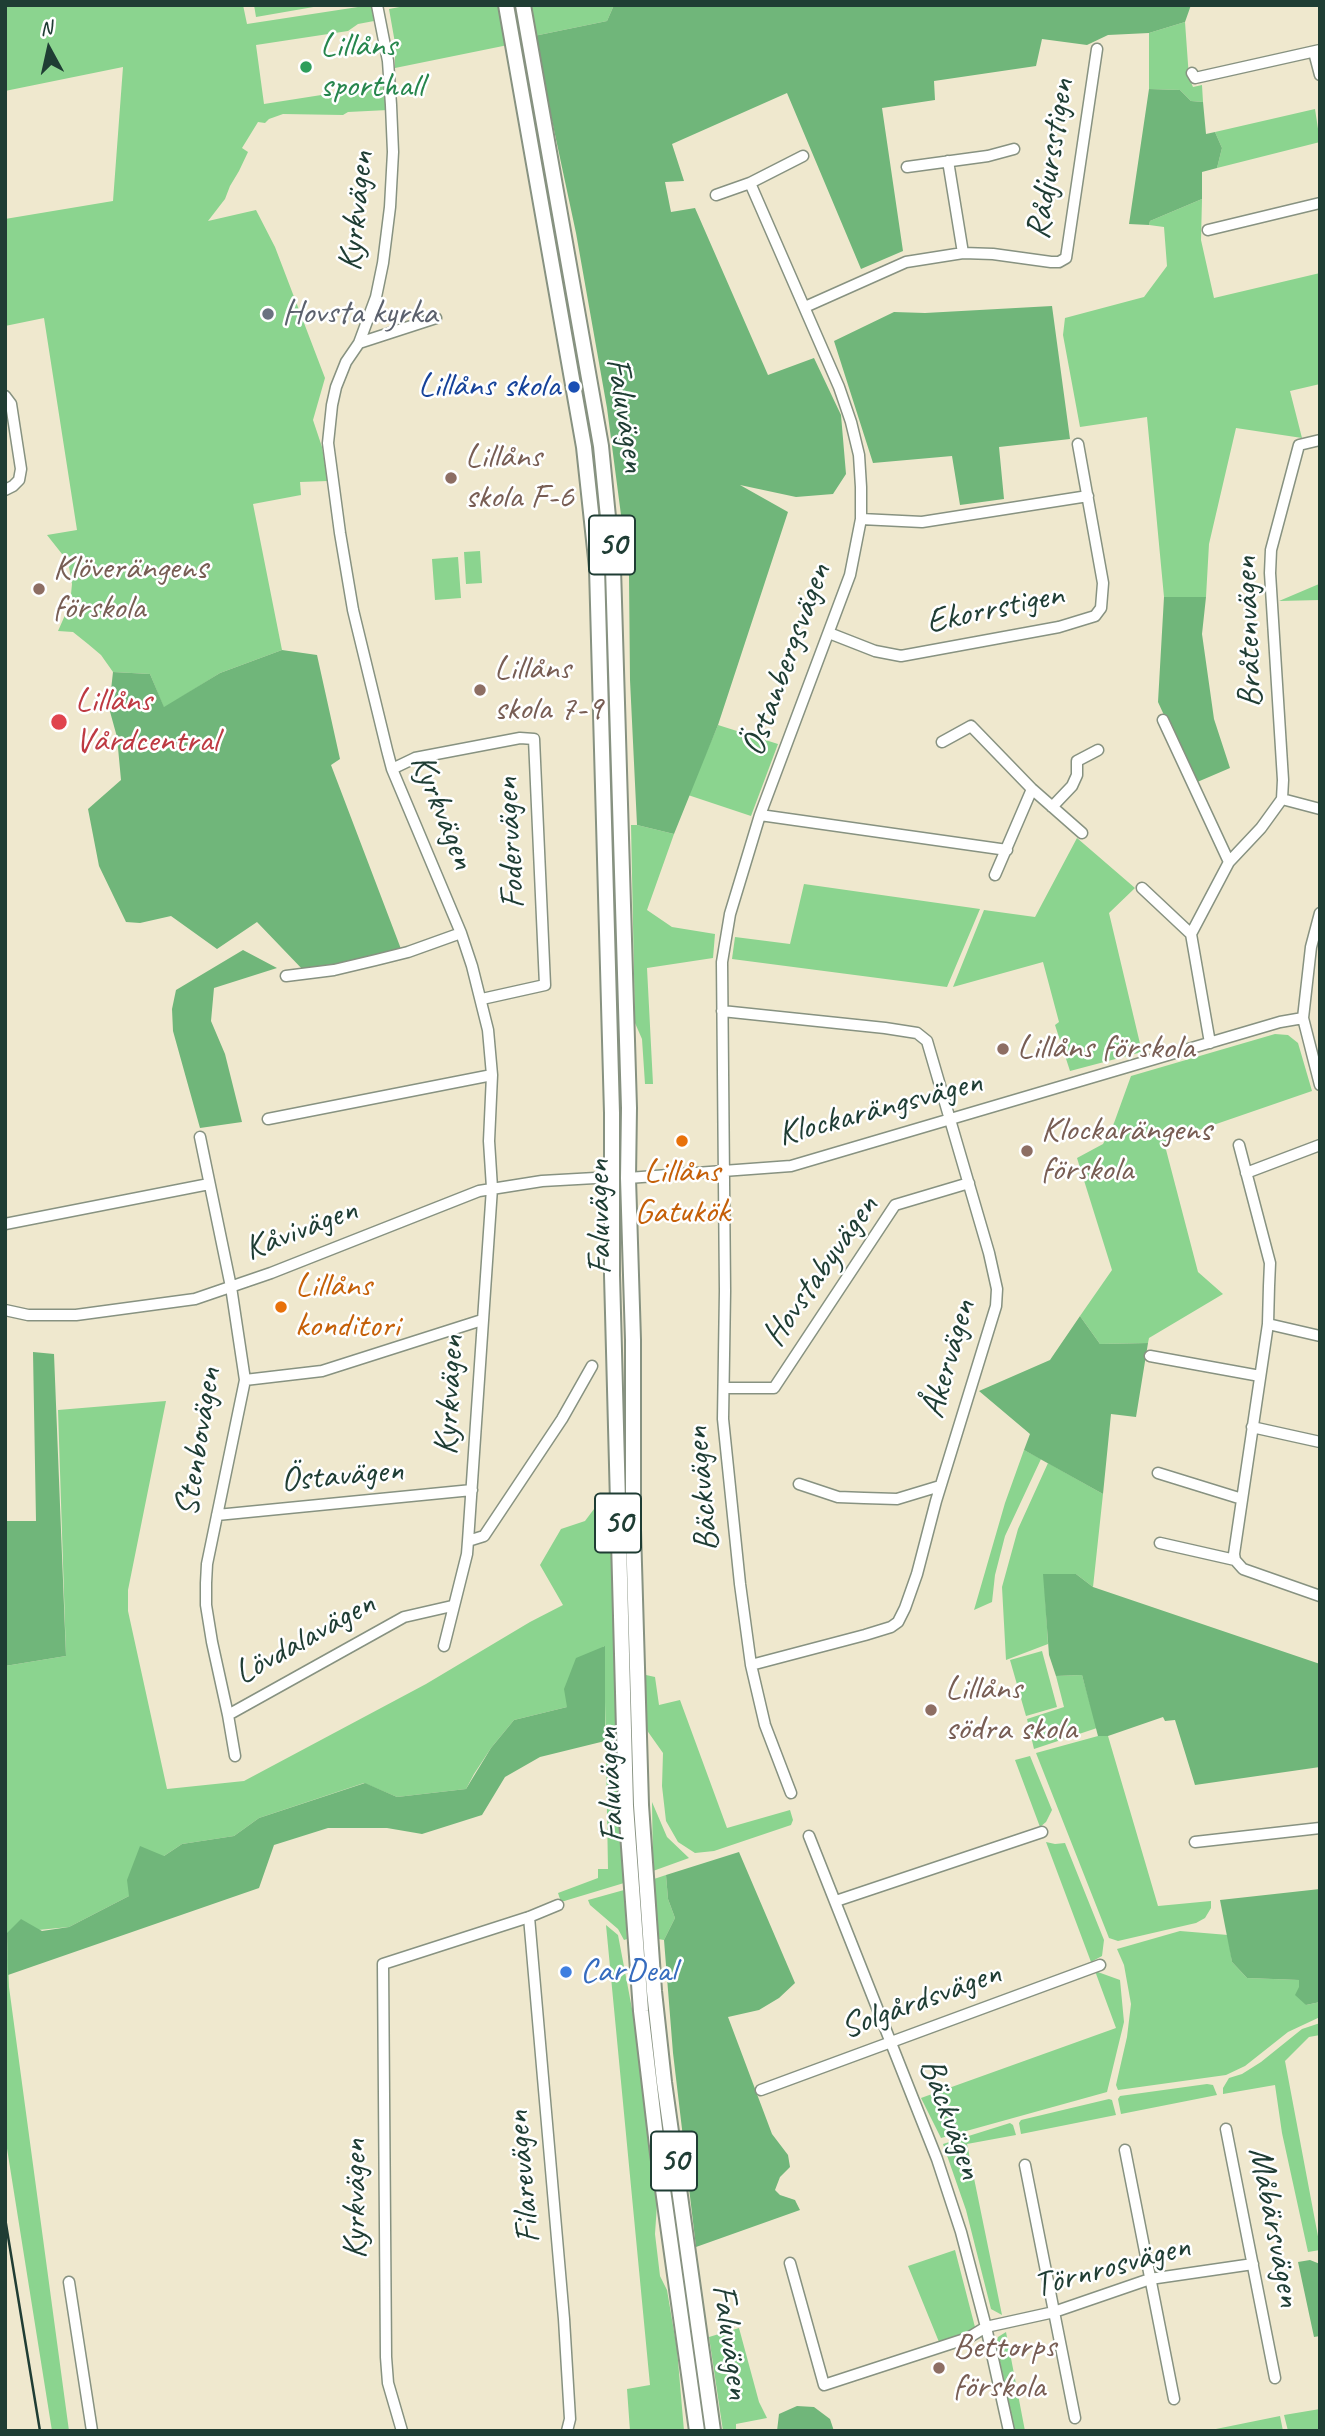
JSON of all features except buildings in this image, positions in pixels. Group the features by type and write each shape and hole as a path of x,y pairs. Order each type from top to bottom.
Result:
{"highway":[{"name":"Faluvägen","path":"506,5 576,399 592,511 598,612 612,1113 633,1340 636,1658 644,1861 664,2082 713,2431"},
{"name":"Faluvägen","path":"523,5 591,386 609,509 614,588 629,1093 612,1275 622,1687 630,1869 641,2011 656,2140 697,2431"}],"street":[{"name":"Kyrkvägen","path":"377,5 388,61 391,105 393,152 390,207 376,297 359,343 346,362 336,387 328,443 339,529 354,610 392,769 461,933 482,999 492,1075 489,1141 492,1188 467,1555 444,1646"},
{"name":"Rådjursstigen","path":"806,307 906,262 962,253 993,254 1051,262 1066,258 1097,49"},
{"path":"1192,73 1195,78 1317,51 1320,75"},
{"name":"Rådjursstigen","path":"907,167 988,156 1014,149"},
{"path":"716,195 750,183 803,156"},
{"path":"948,161 962,253"},
{"name":"Östanbergsvägen","path":"723,1172 723,948 730,914 760,815 849,575 861,519 859,455 851,422 806,307 750,183"},
{"path":"1208,230 1320,203"},
{"path":"359,343 436,318"},
{"path":"5,396 11,404 21,469 19,480 5,490"},
{"name":"Bråtenvägen","path":"1282,799 1271,550 1299,445 1320,440"},
{"name":"Ekorrstigen","path":"829,633 875,651 901,656 1059,627 1095,616 1101,608 1103,583 1078,444"},
{"path":"861,519 922,522 1088,496"},
{"path":"1163,720 1229,862"},
{"path":"942,742 971,726 1032,789 1082,833"},
{"name":"Fodervägen","path":"392,769 415,758 520,738 534,739 545,985 482,999"},
{"path":"1052,807 1072,786 1077,775 1077,761 1098,750"},
{"path":"995,875 1032,789"},
{"path":"1191,934 1229,862 1261,828 1282,799 1320,809"},
{"path":"760,815 1006,850"},
{"path":"1142,888 1191,934 1210,1043"},
{"path":"1320,913 1311,947 1303,1018 1320,1085"},
{"path":"286,976 334,970 376,960 461,933"},
{"name":"Åkervägen","path":"722,1011 917,1033 927,1041 989,1253 997,1296 940,1486 917,1574 898,1622 865,1635 751,1665"},
{"name":"Klockarängsvägen","path":"620,1177 791,1166 1280,1022 1303,1018"},
{"path":"268,1119 492,1075"},
{"name":"Stenbovägen","path":"200,1137 231,1287 245,1380 207,1564 206,1605 228,1715"},
{"path":"1239,1145 1270,1263 1268,1324 1235,1560 1242,1569 1320,1596"},
{"path":"1246,1173 1320,1145"},
{"name":"Bäckvägen","path":"723,1172 723,1419 727,1464 751,1665 765,1725 791,1793"},
{"name":"Kåvivägen","path":"5,1310 28,1315 76,1315 195,1299 271,1273 492,1188 542,1181 620,1177"},
{"name":"Hovstabyvägen","path":"724,1388 774,1388 895,1205 969,1183"},
{"path":"5,1224 209,1184"},
{"path":"245,1380 323,1371 482,1320"},
{"path":"1268,1324 1320,1336"},
{"path":"1150,1356 1260,1376"},
{"path":"468,1541 484,1536 562,1419 592,1366"},
{"path":"1252,1427 1320,1443"},
{"path":"1158,1473 1242,1499"},
{"path":"799,1484 838,1496 897,1499 940,1486"},
{"name":"Östavägen","path":"217,1515 472,1490"},
{"path":"1160,1543 1235,1560"},
{"name":"Lövdalavägen","path":"235,1756 228,1715 404,1616 452,1606"},
{"path":"1195,1842 1320,1828"},
{"path":"836,1901 1042,1832"},
{"name":"Bäckvägen","path":"809,1836 941,2169 986,2328 1009,2431"},
{"path":"529,1917 558,1905"},
{"name":"Kyrkvägen","path":"402,2431 388,2383 386,2357 383,1965 529,1917"},
{"name":"Filarevägen","path":"529,1917 564,2319 570,2419 567,2431"},
{"name":"Solgårdsvägen","path":"761,2090 1100,1965"},
{"name":"Måbärsvägen","path":"1226,2129 1275,2378"},
{"path":"1125,2150 1174,2399"},
{"path":"1025,2165 1075,2418"},
{"name":"Törnrosvägen","path":"790,2263 824,2385 968,2338 986,2328 1054,2312 1150,2279 1252,2264"},
{"path":"69,2282 92,2431"}],"green space":[{"path":"5,5 243,5 247,24 371,5 374,21 358,24 348,31 256,45 264,104 385,85 388,110 348,112 343,115 283,114 265,123 258,122 242,148 248,152 225,199 208,221 256,210 275,247 325,378 313,420 322,447 328,481 300,482 301,495 253,504 282,650 220,673 164,708 150,674 113,672 101,655 73,632 58,631 70,604 72,584 69,567 47,535 77,530 44,318 5,326 5,219 113,201 123,67 5,91"},
{"path":"254,5 325,5 256,17"},
{"path":"410,5 501,5 508,45 395,68 395,43 389,9"},
{"path":"528,5 614,5 607,21 534,36"},
{"path":"614,5 1191,5 1185,22 1149,33 1108,35 1087,45 1042,39 1036,66 934,81 935,100 882,108 903,251 861,269 787,93 672,144 684,181 665,182 671,212 695,208 768,375 814,358 841,415 846,474 833,494 796,497 740,485 788,512 718,725 674,834 637,825 630,680 629,576 607,408 576,233 534,36 607,21"},
{"path":"1185,22 1189,78 1193,87 1202,85 1203,102 1191,101 1180,90 1149,89 1149,33"},
{"path":"1149,89 1180,90 1191,101 1203,102 1206,134 1215,132 1222,148 1217,168 1202,172 1202,199 1150,221 1149,225 1129,224"},
{"path":"1315,109 1320,142 1217,168 1222,148 1215,132"},
{"path":"1202,199 1201,240 1214,298 1320,273 1320,384 1290,391 1302,438 1236,428 1209,544 1206,597 1164,597 1147,417 1080,427 1063,335 1065,318 1144,297 1167,266 1164,227 1149,225 1150,221"},
{"path":"1052,306 1070,439 999,447 1004,499 960,505 952,456 873,463 834,341 894,312 925,313"},
{"path":"480,551 482,583 466,584 464,552"},
{"path":"458,557 461,598 435,600 432,559"},
{"path":"1319,584 1320,600 1279,601"},
{"path":"1164,597 1206,597 1202,634 1214,719 1230,768 1195,783 1158,702"},
{"path":"282,650 317,655 340,759 331,765 401,949 305,972 257,922 217,949 171,916 140,923 126,922 99,866 88,809 121,780 117,737 109,708 113,672 150,674 164,707 220,673"},
{"path":"718,725 778,744 751,816 688,795"},
{"path":"631,825 674,834 647,910 672,927 715,934 713,958 647,968 653,1084 645,1084 642,1039 635,1023"},
{"path":"1077,838 1135,888 1109,913 1142,1052 1070,1071 1055,1025 1059,1022 1043,962 953,987 984,910 1035,917"},
{"path":"804,884 980,909 947,987 732,959 735,937 790,944"},
{"path":"243,950 277,968 214,988 211,1021 225,1054 242,1122 200,1128 173,1031 172,1009 176,990"},
{"path":"1275,1034 1288,1035 1298,1043 1312,1091 1164,1142 1198,1272 1223,1294 1149,1338 1148,1343 1100,1344 1080,1316 1112,1270 1077,1158 1103,1144 1114,1123 1131,1076"},
{"path":"1080,1316 1100,1344 1148,1343 1136,1417 1111,1414 1103,1494 1024,1450 1030,1434 979,1391 1050,1360"},
{"path":"33,1352 54,1354 66,1656 5,1666 5,1521 36,1521"},
{"path":"166,1401 128,1590 128,1611 167,1789 244,1781 426,1684 563,1605 540,1565 561,1529 585,1521 603,1497 609,1506 624,1883 561,1902 558,1893 598,1878 598,1869 608,1869 604,1646 567,1707 514,1720 491,1748 466,1789 397,1797 364,1783 259,1818 234,1836 182,1844 164,1856 129,1896 69,1927 7,1933 9,1987 69,2431 52,2431 5,2136 5,1666 66,1656 58,1410"},
{"path":"1024,1450 1041,1459 1005,1536 995,1575 992,1602 974,1610 1005,1503"},
{"path":"1048,1463 1103,1494 1093,1587 1076,1574 1044,1575 1048,1644 1006,1660 1002,1587 1018,1529"},
{"path":"1043,1574 1076,1574 1093,1587 1320,1664 1320,1767 1195,1785 1175,1720 1165,1721 1163,1717 1108,1736 1098,1736 1082,1675 1056,1676 1049,1655"},
{"path":"605,1646 605,1741 540,1757 505,1777 482,1815 422,1834 387,1828 328,1828 274,1845 259,1888 8,1975 7,1933 21,1919 42,1931 69,1927 129,1896 127,1880 140,1846 164,1856 182,1844 234,1836 259,1818 365,1783 397,1797 466,1789 491,1748 514,1720 567,1707 564,1689 576,1658"},
{"path":"1042,1651 1057,1707 1026,1716 1010,1660"},
{"path":"646,1675 655,1677 659,1705 680,1700 727,1828 790,1810 793,1820 791,1825 714,1851 695,1853 678,1842 666,1821 662,1786 663,1753 646,1729"},
{"path":"1082,1675 1097,1728 1034,1749 1027,1719 1064,1707 1056,1676"},
{"path":"1098,1736 1108,1736 1158,1906 1211,1901 1211,1908 1205,1918 1196,1923 1118,1941 1109,1938 1036,1753"},
{"path":"1030,1756 1052,1810 1040,1827 1015,1760"},
{"path":"652,1802 667,1837 689,1858 653,1871"},
{"path":"1046,1842 1065,1843 1104,1940 1102,1956 1091,1962"},
{"path":"739,1852 795,1983 779,1998 759,2010 728,2017 772,2134 788,2155 790,2167 780,2177 775,2190 780,2195 795,2200 800,2210 696,2247 673,2053 664,1940 675,1918 668,1899 666,1875"},
{"path":"666,1875 668,1899 675,1918 664,1940 658,1939 654,1879"},
{"path":"1320,1889 1320,2002 1306,2005 1295,1995 1299,1980 1247,1978 1232,1962 1220,1900"},
{"path":"624,1890 627,1939 624,1940 618,1929 590,1905 588,1900"},
{"path":"606,1925 618,1935 633,2014 657,2204 655,2234 660,2276 667,2290 677,2349 684,2431 630,2431 627,2389 650,2385"},
{"path":"1180,1931 1228,1935 1232,1962 1247,1978 1299,1980 1306,2005 1320,2002 1320,2017 1288,2032 1245,2066 1226,2075 1118,2090 1116,2085 1131,2004 1124,1965 1117,1949"},
{"path":"1095,1971 1120,1980 1124,2022 1107,2092 941,2138 921,2098 1116,2028"},
{"path":"1320,2023 1320,2035 1309,2037 1285,2061 1320,2247 1320,2250 1308,2252 1282,2133 1275,2085 1223,2094 1223,2088 1229,2078 1242,2074 1261,2062 1302,2029"},
{"path":"1213,2085 1217,2095 1121,2114 1118,2099 1120,2096"},
{"path":"1112,2100 1116,2115 1021,2134 1021,2120"},
{"path":"1010,2123 1016,2135 967,2144 1002,2315 991,2309 966,2210 943,2144"},
{"path":"955,2250 976,2331 939,2342 908,2266"},
{"path":"1310,2260 1320,2264 1320,2336 1314,2337 1298,2262"},
{"path":"739,2328 759,2402 767,2418 736,2424 736,2431 723,2431 709,2337"},
{"path":"1006,2332 1025,2431 1015,2431 996,2344 998,2337"},
{"path":"797,2406 814,2407 830,2419 834,2431 777,2431 779,2414"},
{"path":"1320,2409 1320,2431 1288,2431 1284,2415"},
{"path":"1280,2416 1283,2431 1206,2431"}],"railway":[{"path":"5,2218 40,2431"}],"place":[{"name":"Lillåns sporthall","path":"306,67"},
{"name":"Hovsta kyrka","path":"268,314"},
{"name":"Lillåns skola","path":"574,387"},
{"name":"Lillåns skola F-6","path":"451,478"},
{"name":"Klöverängens förskola","path":"39,589"},
{"name":"Lillåns skola 7-9","path":"480,690"},
{"name":"Lillåns Vårdcentral","path":"59,722"},
{"name":"Lillåns förskola","path":"1003,1049"},
{"name":"Lillåns Gatukök","path":"682,1141"},
{"name":"Klockarängens förskola","path":"1027,1151"},
{"name":"Lillåns konditori","path":"281,1307"},
{"name":"Lillåns södra skola","path":"931,1710"},
{"name":"CarDeal","path":"566,1972"},
{"name":"Bettorps förskola","path":"939,2368"}]}
